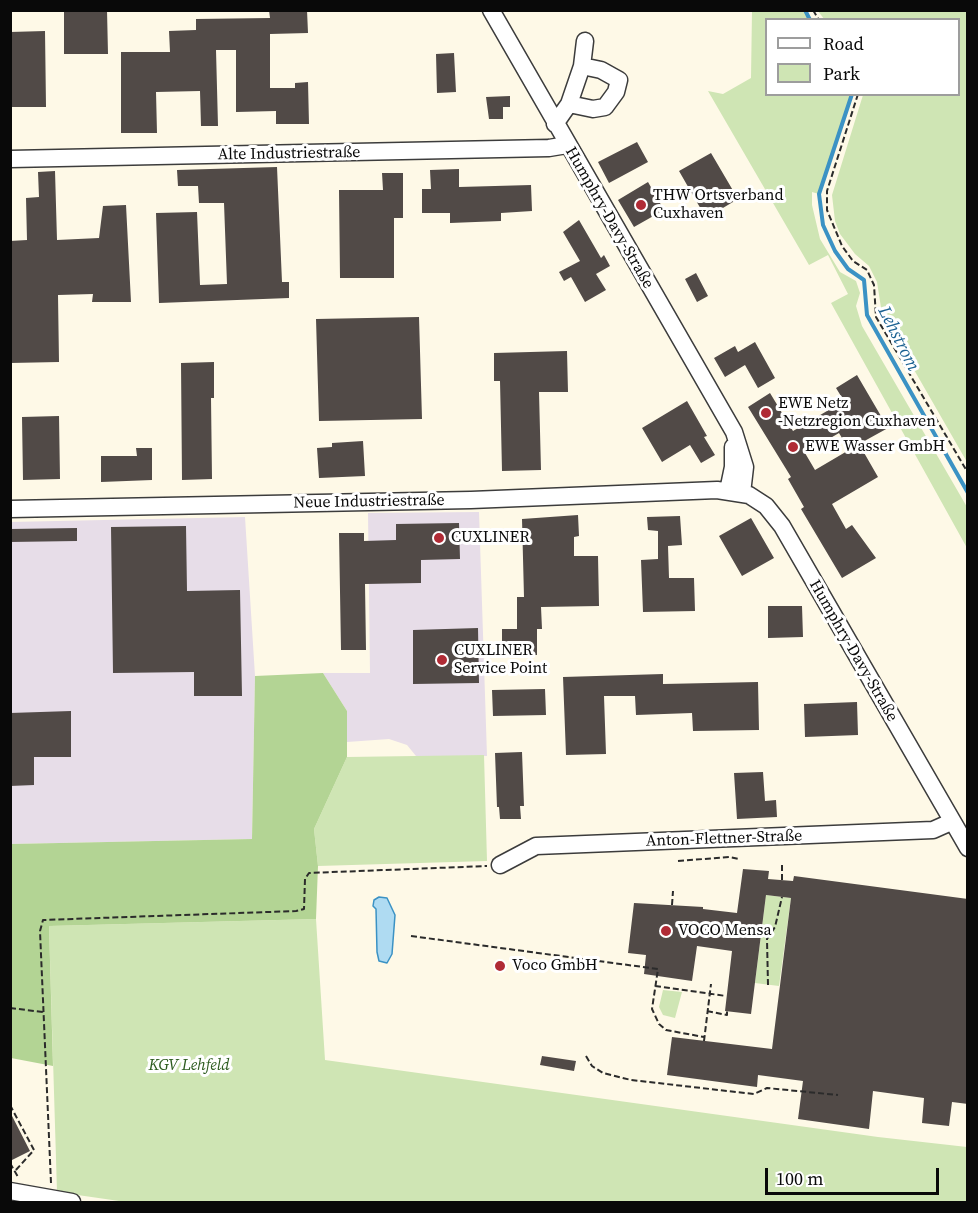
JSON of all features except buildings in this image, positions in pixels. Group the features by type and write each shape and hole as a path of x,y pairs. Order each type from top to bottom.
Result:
{"street":[{"name":"Humphry-Davy-Straße","path":"491,10 729,424 734,452 735,492 766,506 782,526 968,848"},
{"path":"555,124 569,104 582,66 585,41"},
{"path":"569,104 593,109 605,107 616,92 620,80 601,70 582,66"},
{"name":"Alte Industriestraße","path":"10,159 526,149 567,145"},
{"name":"Neue Industriestraße","path":"10,509 735,492"},
{"name":"Humphry-Davy-Straße","path":"951,822 968,840"},
{"name":"Anton-Flettner-Straße","path":"494,866 536,846 933,830 951,822"},
{"path":"15,1185 72,1203"}],"path":[{"path":"857,96 827,191 827,210 842,246 853,261 867,270 874,285 876,317 968,473"},
{"path":"678,861 709,858 739,859"},
{"path":"782,865 782,880"},
{"path":"51,1198 40,931 43,920 296,911 304,909 306,875 313,873 494,866"},
{"path":"672,905 673,891"},
{"path":"768,985 767,939 775,927 782,897"},
{"path":"411,936 658,969 652,1009 658,1024 666,1030 704,1039 711,984"},
{"path":"655,986 726,996"},
{"path":"10,1008 43,1012"},
{"path":"707,1011 727,1015 727,1011"},
{"path":"586,1056 592,1066 603,1073 631,1080 754,1094 767,1088 838,1095"},
{"path":"10,1106 34,1150 15,1171"},
{"path":"10,1163 15,1171 15,1185"}],"shaded area":[{"name":"CUXLINER","path":"479,512 487,756 416,756 407,745 389,739 347,742 347,711 323,673 370,673 368,513"},
{"path":"245,517 255,676 252,839 11,844 10,522"}],"green space":[{"path":"752,11 805,11 809,18 765,18 765,96 852,96 819,194 812,192 812,205 820,239 840,272 856,281 860,293 856,306 862,326 967,507 967,548 831,303 848,294 828,255 809,265 708,91 723,94 751,78"},
{"path":"818,11 967,11 967,462 882,314 877,282 869,266 855,254 840,234 835,221 832,195 863,96 960,96 960,18 823,18"},
{"path":"323,673 347,711 347,757 314,829 318,866 316,919 49,926 53,1066 11,1058 11,844 252,839 255,676"},
{"path":"484,755 487,861 318,866 314,829 347,757"},
{"path":"766,895 791,898 779,986 755,983"},
{"name":"KGV Lehfeld","path":"316,919 325,1060 878,1137 967,1147 967,1202 126,1202 57,1192 49,926"},
{"path":"663,990 682,992 675,1018 663,1015 659,1007"}],"water":[{"path":"379,897 387,898 395,915 392,954 387,963 379,961 377,952 376,909 373,906 374,900"}],"waterway":[{"name":"Lehstrom","path":"805,10 809,18"},
{"name":"Lehstrom","path":"851,96 819,194 823,225 835,251 848,269 864,280 867,315 968,493"}],"place":[{"name":"THW Ortsverband Cuxhaven","path":"641,205"},
{"name":"EWE Netz -Netzregion Cuxhaven","path":"766,413"},
{"name":"EWE Wasser GmbH","path":"793,447"},
{"name":"CUXLINER","path":"439,538"},
{"name":"CUXLINER Service Point","path":"442,660"},
{"name":"VOCO Mensa","path":"666,931"},
{"name":"Voco GmbH","path":"500,966"}]}
